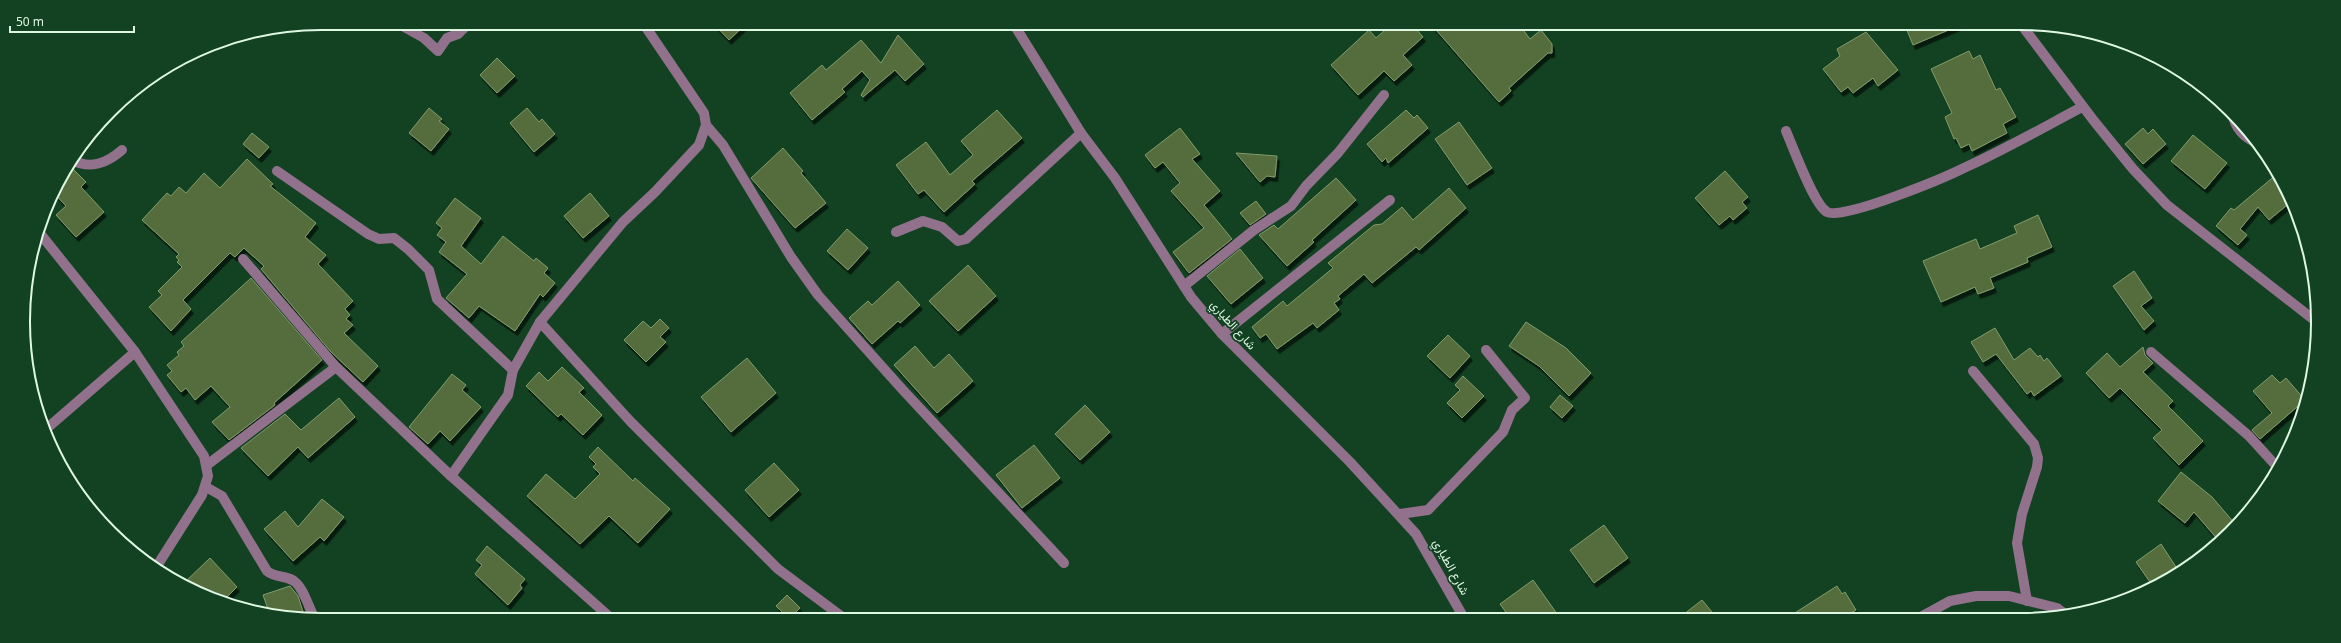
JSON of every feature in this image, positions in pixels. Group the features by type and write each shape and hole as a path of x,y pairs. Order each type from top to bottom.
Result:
{"street":[{"path":"410,30 424,38 438,51 447,38 458,34 462,30"},
{"path":"451,476 508,395 513,370 540,322 623,222 655,192 699,145 706,125 704,114 648,30"},
{"name":"شارع الطياري","path":"1018,30 1080,133 1115,178 1184,286 1222,334 1400,514 1427,550 1461,613"},
{"path":"2028,30 2082,107 2133,169 2167,205 2311,317"},
{"path":"1184,286 1254,230 1291,206 1306,186 1338,153 1384,95"},
{"path":"1786,131 1817,200 1826,212 1835,215 1856,211 1966,167 2082,107"},
{"path":"706,125 723,145 791,257 818,295 918,406 1064,562"},
{"path":"2235,125 2242,133"},
{"path":"896,232 923,221 942,227 958,241 966,239 1080,133"},
{"path":"78,162 83,164 102,164 122,150"},
{"path":"277,172 368,234 379,239 394,238 408,249 429,270 438,299 513,370"},
{"path":"1222,334 1390,200"},
{"path":"43,237 135,352 198,447 207,465 206,487 183,527 159,563"},
{"path":"243,259 336,367 451,476 605,613"},
{"path":"540,322 630,422 778,569 837,613"},
{"path":"1400,514 1428,510 1503,432 1512,410 1525,398 1486,350"},
{"path":"49,426 135,352"},
{"path":"2151,352 2250,436 2274,463"},
{"path":"207,465 336,367"},
{"path":"1973,370 2034,444 2037,451 2037,466 2022,514 2018,543 2027,600"},
{"path":"206,487 222,496 267,571 271,575 294,581 312,612"},
{"path":"1928,613 1950,601 1976,596 2009,596 2057,608 2060,611"}],"building":[{"path":"720,30 740,30 729,40"},
{"path":"1369,30 1376,38 1385,30 1417,30 1423,37 1403,55 1412,65 1394,81 1384,71 1358,95 1331,65"},
{"path":"1436,30 1523,30 1530,39 1541,30 1552,44 1552,53 1548,53 1509,88 1511,91 1499,102"},
{"path":"1907,30 1948,30 1913,45"},
{"path":"1866,32 1898,70 1878,86 1873,78 1853,93 1848,87 1841,92 1823,69 1840,56 1837,49"},
{"path":"898,35 924,64 905,81 895,70 863,97 861,95 870,80 862,71 842,89 845,92 812,120 790,93 822,65 826,70 861,40 881,63"},
{"path":"1969,51 1973,59 1980,55 1996,90 2000,88 2016,117 2003,124 2007,133 1972,151 1969,144 1961,148 1956,138 1954,139 1945,117 1952,113 1931,69"},
{"path":"497,58 515,76 497,93 480,75"},
{"path":"429,108 442,119 439,121 449,129 431,151 409,133"},
{"path":"527,108 539,122 542,119 555,134 534,152 510,123"},
{"path":"997,110 1022,138 972,181 975,184 944,212 924,190 918,194 896,165 926,142 950,175 973,155 961,141"},
{"path":"1406,110 1414,118 1417,115 1428,128 1388,163 1386,158 1382,162 1367,144"},
{"path":"1459,122 1492,168 1467,185 1435,139"},
{"path":"1180,128 1200,154 1192,159 1220,191 1204,205 1232,239 1189,273 1173,252 1204,228 1171,191 1180,183 1163,162 1155,168 1145,155"},
{"path":"2143,128 2148,134 2153,129 2166,144 2143,164 2125,144"},
{"path":"252,133 269,147 259,158 243,144"},
{"path":"2193,135 2227,163 2205,189 2171,161"},
{"path":"783,148 803,171 801,173 826,203 795,228 751,178"},
{"path":"1236,153 1277,156 1275,177 1267,176 1260,182"},
{"path":"247,159 273,184 270,186 316,223 305,237 326,255 318,264 353,301 345,309 350,315 346,319 353,325 344,333 378,366 363,382 331,352 261,269 264,266 244,248 235,257 230,253 183,300 191,309 171,331 149,307 162,295 158,291 182,267 177,262 179,260 176,257 179,254 142,220 167,193 171,196 179,187 186,193 204,173 220,188"},
{"path":"73,169 86,182 81,187 104,212 76,237 56,215 66,206 58,197"},
{"path":"1725,171 1748,197 1742,202 1747,208 1733,220 1730,216 1719,225 1695,198"},
{"path":"1336,178 1356,200 1312,240 1314,242 1287,266 1259,235 1274,225 1278,229"},
{"path":"2273,178 2287,205 2269,220 2258,207 2240,229 2247,235 2238,245 2216,226 2231,208 2234,210"},
{"path":"1449,188 1466,208 1419,250 1416,247 1372,283 1364,274 1338,296 1340,299 1334,303 1339,310 1317,328 1313,323 1277,349 1266,334 1260,338 1252,327 1283,301 1287,306 1333,268 1328,263 1374,225 1382,224 1402,207 1413,220"},
{"path":"590,193 609,216 583,238 564,216"},
{"path":"455,198 481,218 461,246 481,264 503,236 534,261 536,258 548,268 544,273 555,283 543,297 540,294 515,331 479,306 469,318 446,298 467,274 439,252 446,242 437,235 442,228 436,223"},
{"path":"1256,201 1266,214 1250,225 1240,213"},
{"path":"2038,215 2052,247 2027,258 2028,262 1990,278 1994,288 1978,294 1975,287 1941,302 1923,261 1976,239 1980,249 2017,233 2014,226"},
{"path":"847,229 868,248 848,270 827,251"},
{"path":"1240,249 1263,278 1231,304 1207,276"},
{"path":"968,265 996,296 958,331 929,301"},
{"path":"2134,271 2152,298 2141,306 2154,321 2144,330 2113,286"},
{"path":"251,278 322,360 274,403 275,405 229,440 212,422 230,407 211,386 195,400 186,388 181,392 167,375 172,371 167,365 179,355 177,352 184,346 181,342"},
{"path":"898,281 920,305 900,323 898,321 872,344 849,318 868,301 872,305"},
{"path":"660,319 669,328 660,337 666,342 646,362 624,340 643,321 651,328"},
{"path":"1526,322 1566,348 1591,373 1569,396 1539,366 1509,346"},
{"path":"1995,328 2014,360 2030,348 2038,357 2040,355 2044,361 2047,358 2061,376 2034,396 2031,391 2027,394 1996,354 1983,362 1971,342"},
{"path":"1448,335 1470,356 1450,378 1427,356"},
{"path":"915,346 934,368 949,354 973,381 937,413 894,365"},
{"path":"2143,347 2145,355 2153,363 2143,372 2173,401 2168,406 2203,441 2179,465 2153,438 2162,430 2120,388 2109,398 2086,373 2107,353 2120,367"},
{"path":"747,358 776,393 731,432 701,397"},
{"path":"562,367 584,388 579,392 602,415 583,435 561,414 558,417 526,386 539,372 548,381"},
{"path":"452,374 466,385 462,390 481,407 450,441 440,431 428,444 409,427"},
{"path":"2272,375 2280,383 2286,378 2301,396 2299,406 2260,439 2252,430 2272,413 2253,391"},
{"path":"1463,376 1484,396 1462,418 1447,403 1460,390 1455,385"},
{"path":"1560,395 1573,406 1562,418 1550,407"},
{"path":"339,398 355,417 308,458 298,447 268,476 241,448 285,414 301,430"},
{"path":"1085,405 1110,432 1080,460 1055,434"},
{"path":"1034,445 1060,478 1022,508 996,475"},
{"path":"598,447 633,481 635,478 670,509 638,543 609,516 580,544 527,496 546,474 575,499 600,474 593,467 596,464 589,457"},
{"path":"774,463 799,490 769,517 745,490"},
{"path":"2181,472 2212,497 2233,521 2216,537 2194,512 2185,523 2158,501"},
{"path":"322,499 344,517 324,541 320,537 293,561 264,529 285,511 298,527"},
{"path":"1604,525 1628,558 1594,583 1570,550"},
{"path":"2161,544 2176,567 2150,582 2136,562"},
{"path":"487,546 525,579 520,585 522,588 508,605 475,574 482,565 476,560"},
{"path":"210,558 237,587 227,597 187,580"},
{"path":"1533,580 1556,613 1506,613 1500,604"},
{"path":"290,586 298,596 303,612 283,611 267,608 263,595"},
{"path":"1837,586 1842,594 1845,592 1856,610 1851,613 1795,613"},
{"path":"787,595 800,608 795,613 783,613 776,606"},
{"path":"1702,600 1713,613 1685,613"}]}
